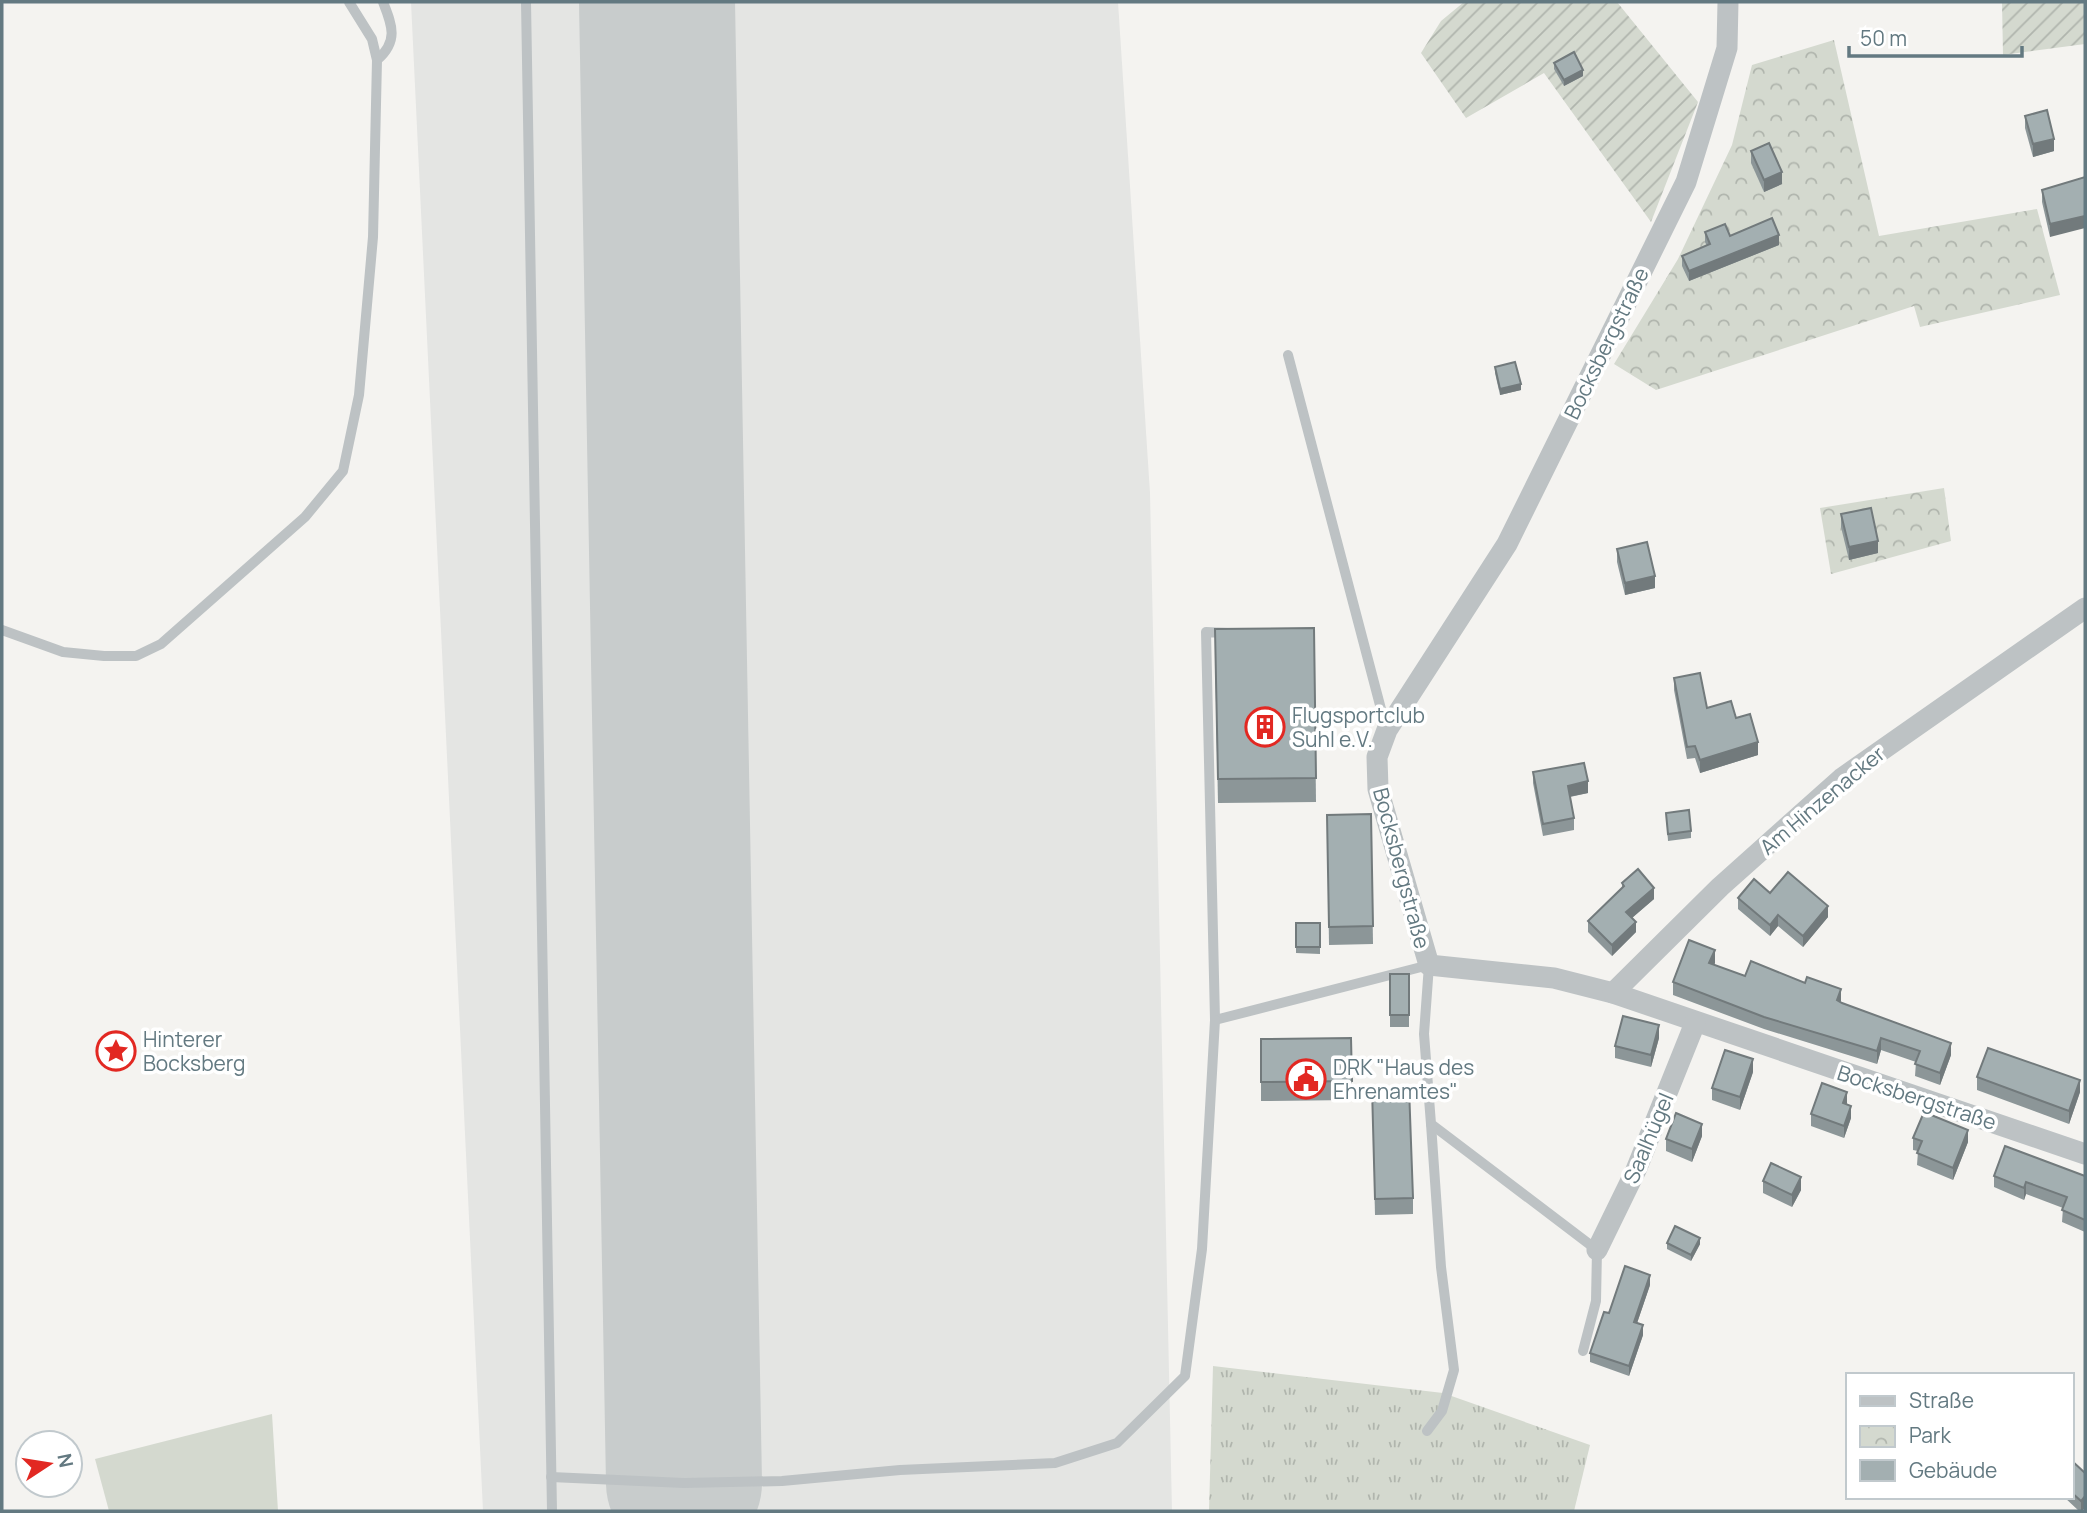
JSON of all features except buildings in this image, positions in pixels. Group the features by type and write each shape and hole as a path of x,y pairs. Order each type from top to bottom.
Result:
{"street":[{"name":"Bocksbergstraße","path":"1728,2 1727,48 1686,182 1507,544 1387,730 1377,757 1378,789 1429,965 1554,978 1613,993 2085,1154"},
{"name":"Am Hinzenacker","path":"1613,993 1720,887 1842,778 2085,608"},
{"name":"Saalhügel","path":"1597,1250 1636,1170 1695,1023"}],"lane":[{"path":"2,630 63,652 136,656 160,644 305,517 343,471 359,395 373,237 377,60 372,39 349,2"},
{"path":"377,60 386,53 394,29 383,2"},
{"path":"526,2 552,1511"},
{"path":"1288,355 1387,730"},
{"path":"551,1477 684,1483 782,1481 900,1470 1055,1464 1117,1443 1185,1376 1202,1249 1215,1020 1206,632 1245,634"},
{"path":"1215,1020 1429,965 1424,1034 1441,1267 1454,1370 1442,1411 1427,1431"},
{"path":"1431,1124 1597,1250 1596,1301 1583,1351"}],"shaded area":[{"path":"411,2 1118,2 1150,493 1172,1511 483,1511"}],"green space":[{"path":"1464,2 1617,2 1698,102 1651,222 1544,73 1466,118 1421,53 1441,21"},
{"path":"2002,2 2085,2 2085,44 2003,55"},
{"path":"1834,40 1879,236 2037,209 2060,295 1920,327 1914,306 1656,390 1614,364 1678,259 1732,145 1752,65"},
{"path":"1944,488 1951,541 1831,574 1820,508"},
{"path":"1213,1366 1443,1393 1590,1445 1574,1511 1209,1511"},
{"path":"272,1414 278,1511 109,1511 95,1459"}],"runway":[{"path":"657,2 684,1483"}],"place":[{"name":"Flugsportclub Suhl e.V.","path":"1265,727"},
{"name":"Hinterer Bocksberg","path":"116,1051"},
{"name":"DRK \"Haus des Ehrenamtes\"","path":"1306,1079"}]}
